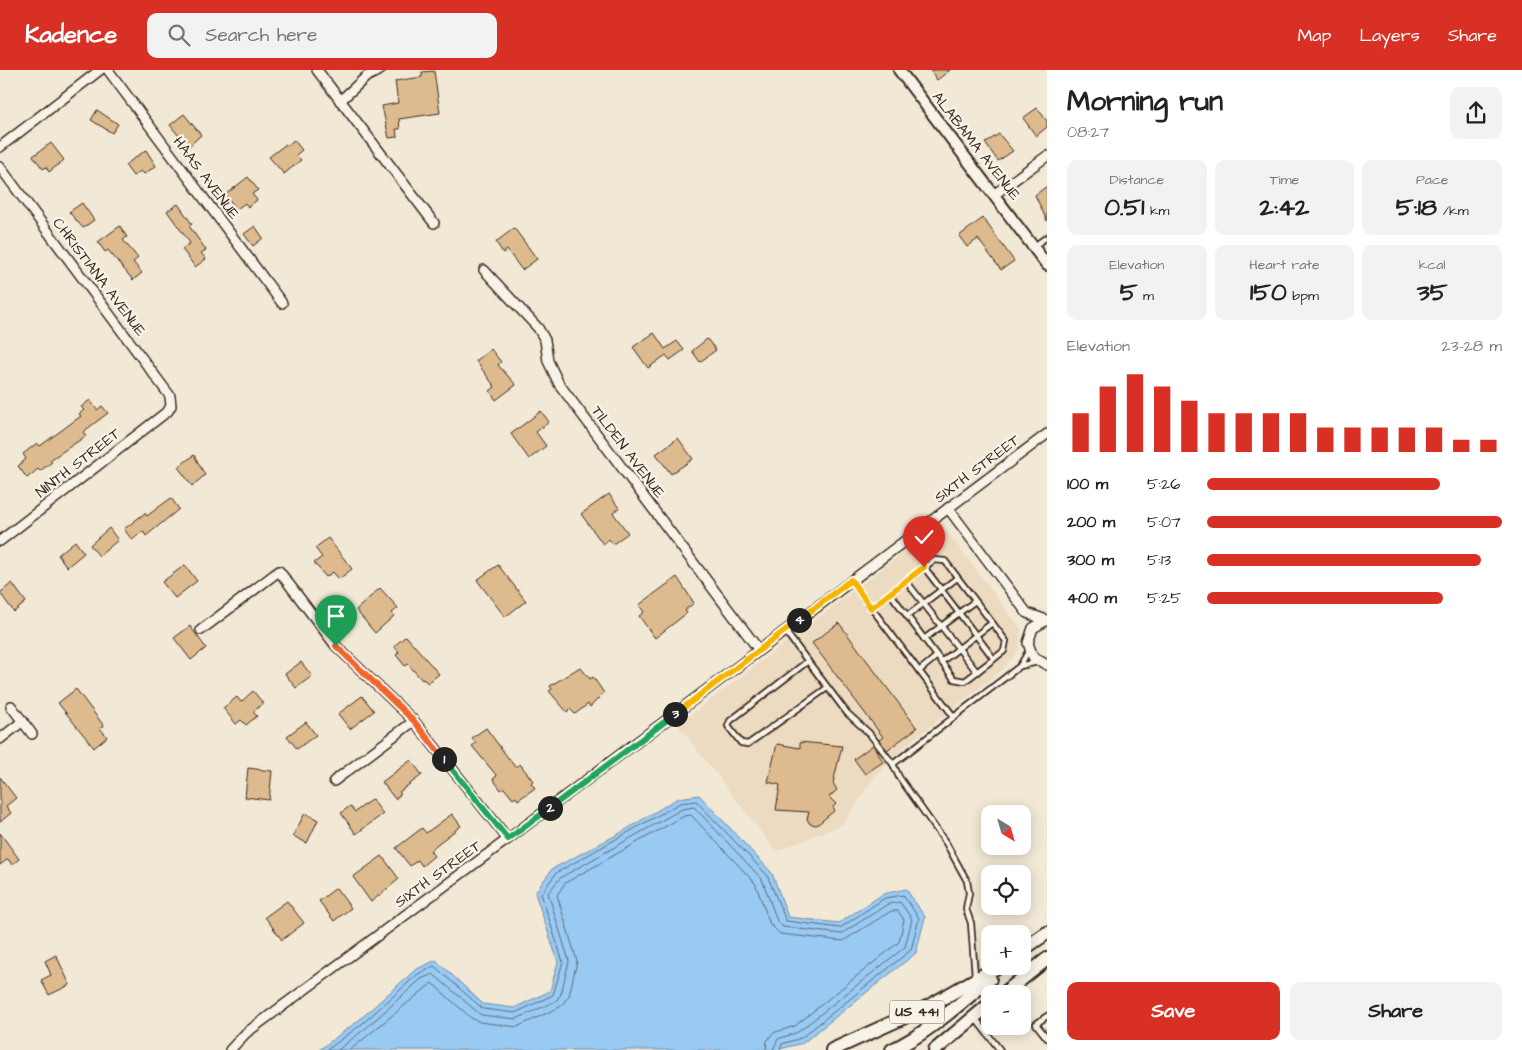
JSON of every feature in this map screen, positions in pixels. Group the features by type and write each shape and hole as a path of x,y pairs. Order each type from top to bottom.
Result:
{"main road":[{"path":"1031,944 1047,933"},
{"path":"1014,985 1047,959"},
{"name":"US 441","path":"832,1050 897,1023 984,975"},
{"path":"892,1050 905,1044 950,1012 994,975"},
{"name":"US 441","path":"935,1050 981,1012"}],"street":[{"path":"0,147 100,70"},
{"name":"HAAS AVENUE","path":"108,70 282,303"},
{"path":"317,70 434,223"},
{"path":"340,101 366,77 380,70"},
{"name":"ALABAMA AVENUE","path":"898,70 1047,264"},
{"path":"995,194 1047,156"},
{"name":"CHRISTIANA AVENUE","path":"0,167 170,396 171,406"},
{"name":"TILDEN AVENUE","path":"484,270 538,328 545,340 548,361 559,384 759,650"},
{"name":"NINTH STREET","path":"0,541 168,411 171,406"},
{"name":"SIXTH STREET","path":"230,1050 237,1041 259,1023 508,839 1047,434"},
{"path":"948,508 1027,612 1030,635 1029,650 1043,664"},
{"path":"201,630 279,571 336,646 414,721 508,839"},
{"path":"1027,612 1046,620"},
{"path":"1030,635 1033,628 1046,620"},
{"path":"12,706 32,734"},
{"path":"0,739 23,721"},
{"path":"334,781 414,721"}],"lane":[{"path":"1034,246 1047,237"},
{"path":"871,608 890,593 924,567 934,560 940,560 945,562 1006,641 1004,651 965,681 954,679 890,593"},
{"path":"924,567 994,658"},
{"path":"907,616 957,578"},
{"path":"851,580 954,717"},
{"path":"906,581 977,672"},
{"path":"924,639 975,601"},
{"path":"942,662 992,623"},
{"path":"785,631 847,713 869,733 892,764 899,777 946,843 967,881 969,893 966,909 970,923 976,980"},
{"path":"892,764 1020,666 1029,650"},
{"path":"919,671 937,656"},
{"path":"808,661 730,721 728,726 741,743 748,744 828,688"},
{"path":"1020,666 1043,664"},
{"path":"1047,1016 1036,1024 1047,1038"},
{"path":"975,1017 1000,1050"}],"shaded area":[{"path":"941,524 1021,629 1019,650 1002,670 911,741 875,776 842,825 776,851 678,725"}],"water":[{"path":"699,795 772,873 788,917 839,923 883,894 906,889 925,917 916,953 803,1043 776,1050 319,1050 359,1020 415,970 436,960 483,1004 514,1008 550,991 558,962 535,893 552,869 622,832 678,798"}],"building":[{"path":"930,70 950,70 937,80"},
{"path":"434,71 440,113 399,119 400,129 396,129 397,137 389,138 382,106 398,103 395,81 422,77 422,72"},
{"path":"1037,108 1047,121 1047,127 1036,136 1023,118"},
{"path":"97,110 118,124 112,133 91,120"},
{"path":"184,114 201,135 188,147 170,125"},
{"path":"999,134 1013,151 998,161 985,143"},
{"path":"294,140 302,150 296,155 301,160 284,174 269,157"},
{"path":"51,143 64,160 49,172 46,167 43,169 33,156"},
{"path":"146,150 156,166 144,174 141,171 133,176 125,165"},
{"path":"248,177 258,190 252,194 257,200 248,207 245,203 237,209 225,195"},
{"path":"1047,186 1047,221 1035,195"},
{"path":"82,203 94,220 83,228 69,212"},
{"path":"178,204 192,224 189,226 206,250 201,253 206,259 195,267 182,249 190,243 167,211"},
{"path":"983,218 1014,261 1001,270 978,239 967,247 959,236"},
{"path":"120,226 127,237 123,240 138,258 133,262 142,273 133,280 108,250 105,252 98,242"},
{"path":"255,226 263,238 253,246 244,234"},
{"path":"514,228 537,259 522,270 507,250 503,253 496,242"},
{"path":"654,333 665,349 677,341 684,350 670,360 666,355 648,368 633,347"},
{"path":"707,339 716,350 700,362 692,351"},
{"path":"491,349 501,362 498,365 516,385 496,400 490,391 495,387 476,361"},
{"path":"90,400 97,410 102,406 108,413 83,432 86,436 50,460 52,462 40,471 38,469 27,478 18,466 26,459 23,454 37,443 40,446 81,416 79,414 84,410 81,407"},
{"path":"541,411 549,422 536,432 546,446 529,459 511,434"},
{"path":"678,438 693,459 671,474 656,454"},
{"path":"194,455 205,475 192,486 178,467"},
{"path":"609,494 619,508 613,513 628,533 613,544 609,539 603,544 581,514"},
{"path":"171,498 179,509 146,536 143,531 132,540 124,529 145,513 147,516"},
{"path":"109,528 118,540 99,556 90,545"},
{"path":"328,538 352,569 339,579 333,572 326,577 314,563 322,557 315,548"},
{"path":"75,541 84,553 67,567 58,555"},
{"path":"185,565 197,581 175,598 162,582"},
{"path":"498,565 526,601 505,617 477,580"},
{"path":"677,577 694,603 685,610 687,613 655,638 639,616 644,612 639,605"},
{"path":"12,583 26,602 14,612 0,593"},
{"path":"380,588 398,608 392,613 394,616 375,633 356,610"},
{"path":"839,623 917,728 887,750 879,740 883,737 812,643"},
{"path":"190,626 206,648 191,660 174,638"},
{"path":"406,636 439,674 428,683 422,680 408,664 405,666 396,655 399,652 394,646"},
{"path":"301,662 312,676 296,688 285,674"},
{"path":"580,667 590,679 593,677 604,693 590,707 588,704 575,714 570,709 567,712 549,691 552,689 550,686"},
{"path":"76,689 104,726 100,728 107,737 94,748 58,703"},
{"path":"253,691 263,703 253,712 257,716 246,725 241,720 236,724 223,708 237,697 241,702"},
{"path":"362,696 374,711 350,729 338,714"},
{"path":"306,722 316,735 297,749 287,736"},
{"path":"486,728 515,767 520,764 533,781 531,783 535,788 518,800 516,797 513,799 504,788 501,790 493,779 497,776 472,746 476,743 472,738"},
{"path":"800,742 842,746 833,783 837,790 829,797 836,804 833,807 835,810 817,825 810,824 807,819 809,812 776,810 780,785 768,782 777,744 800,748"},
{"path":"873,745 883,762 865,774 854,759"},
{"path":"411,760 422,775 399,792 401,794 395,799 382,782"},
{"path":"248,768 272,771 269,800 245,797"},
{"path":"0,777 16,798 6,806 11,813 0,822"},
{"path":"372,799 383,814 356,834 341,813 350,806 355,812"},
{"path":"305,813 318,820 307,843 293,836"},
{"path":"452,814 461,826 430,851 434,856 422,866 418,860 410,866 396,848 422,828 426,833"},
{"path":"0,833 19,859 12,865 8,859 0,865"},
{"path":"382,856 399,879 371,902 353,877"},
{"path":"336,888 351,908 334,921 319,901"},
{"path":"287,901 304,923 282,940 265,917"},
{"path":"56,955 70,985 49,995 41,980 51,975 45,961"}],"route":[{"path":"336,646 414,721 508,839 851,580 871,608 924,567"}]}
